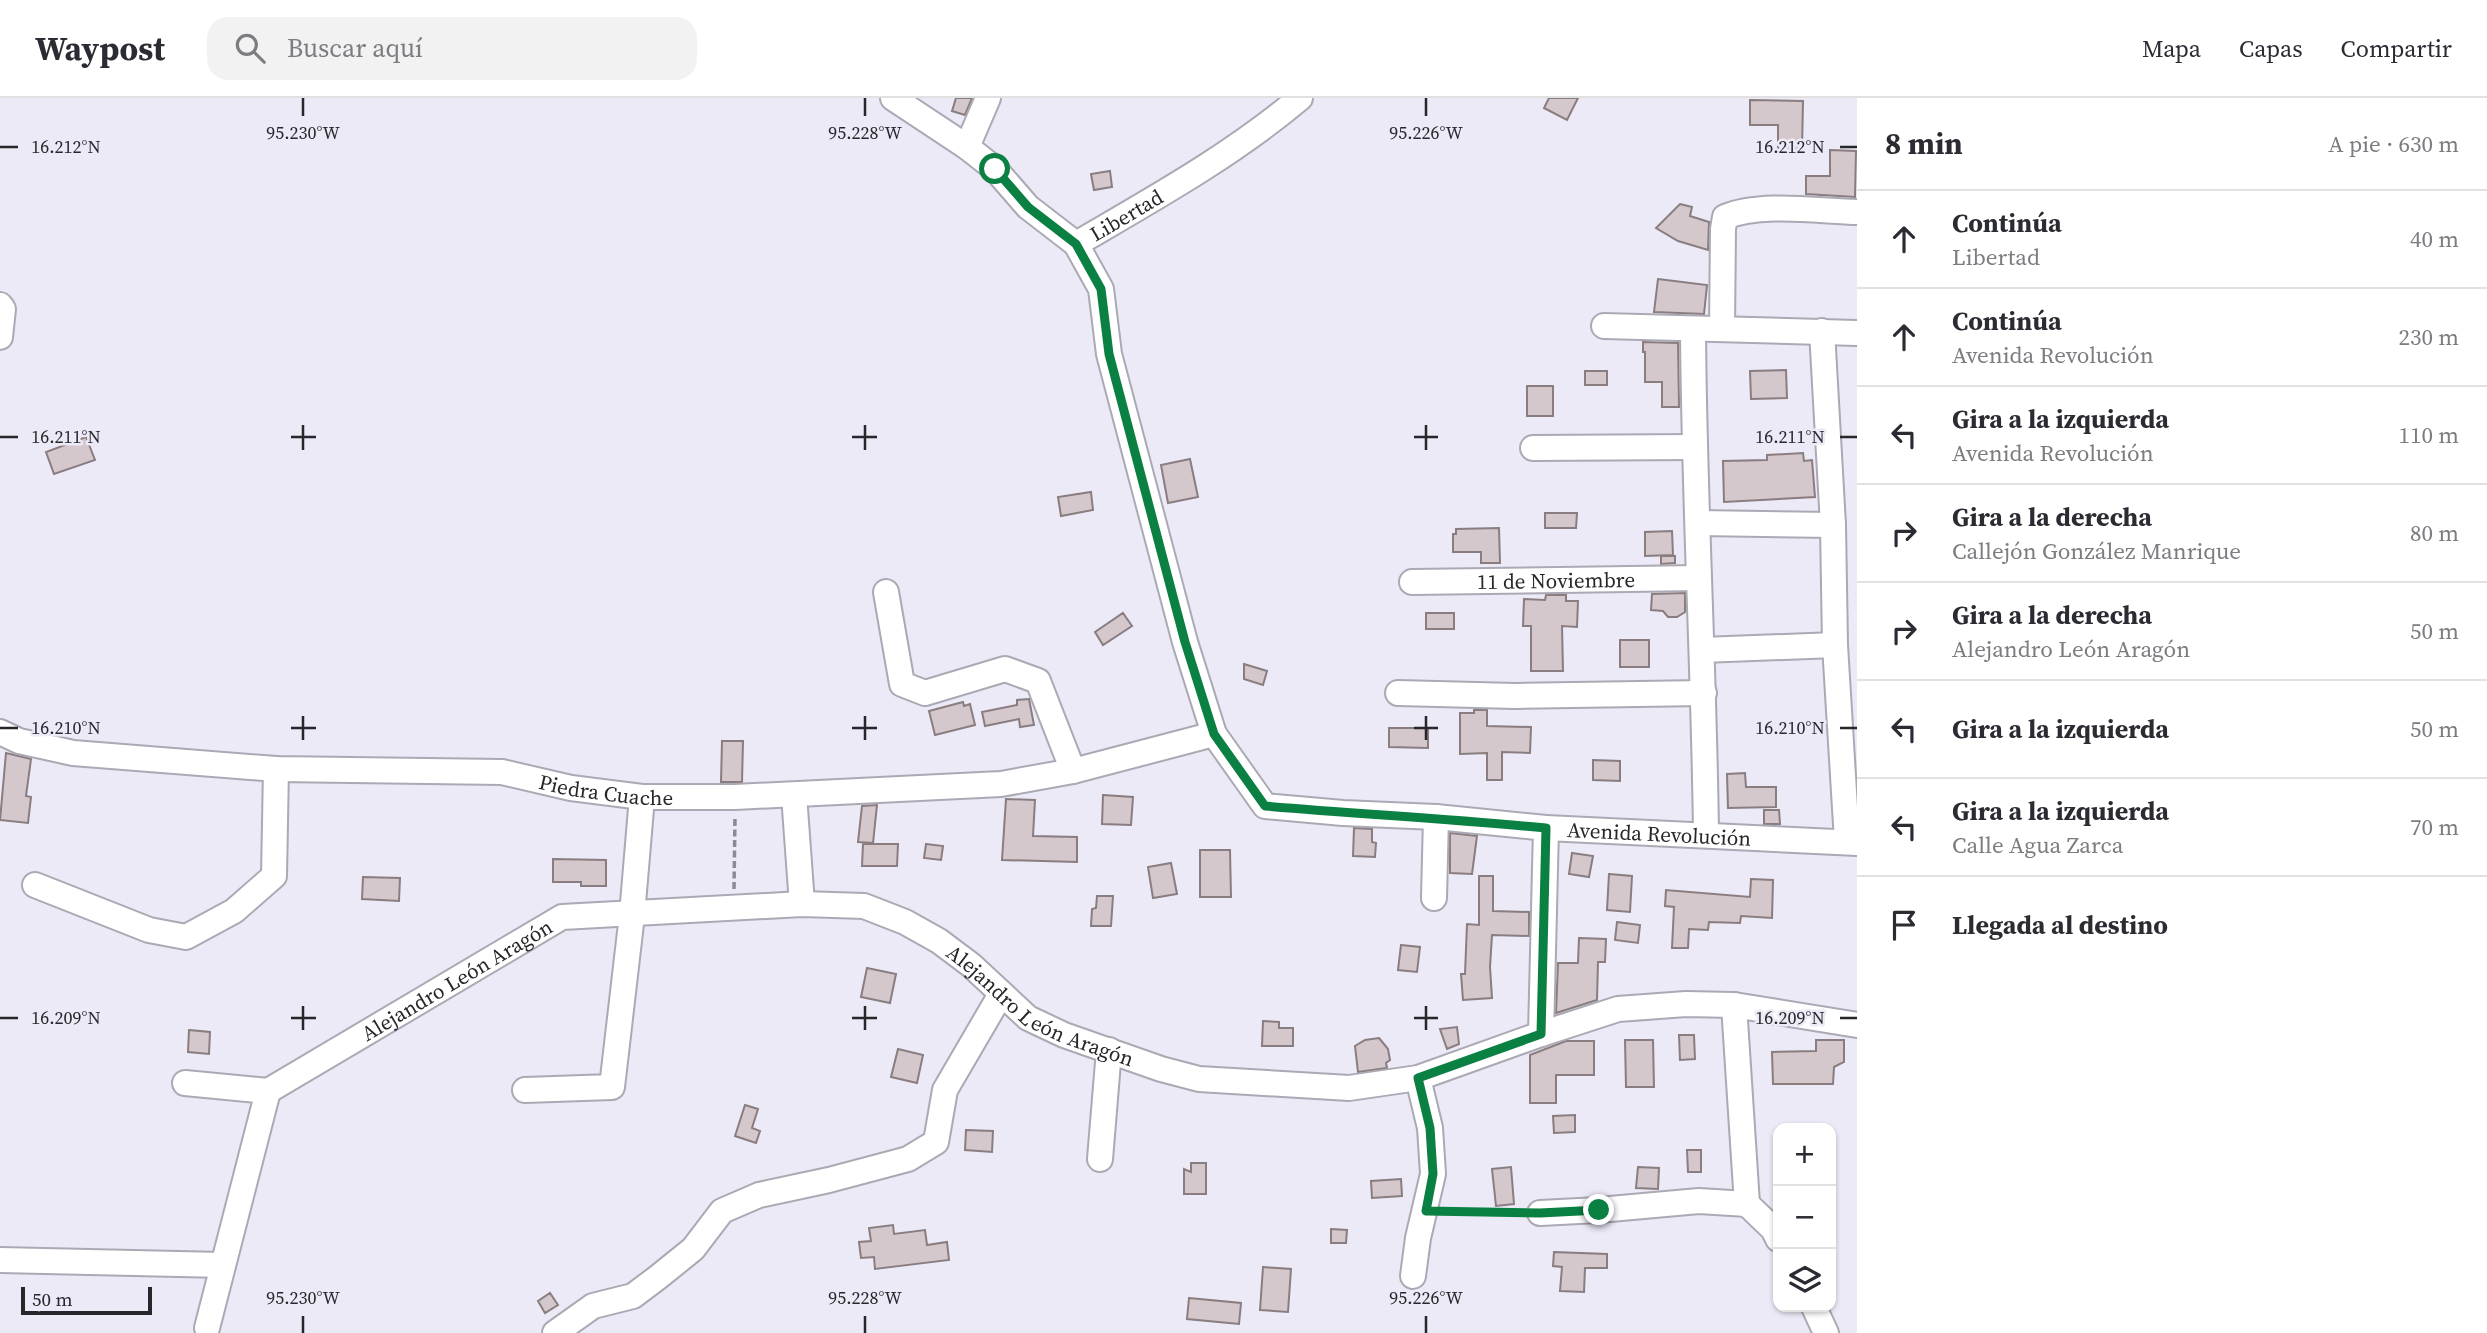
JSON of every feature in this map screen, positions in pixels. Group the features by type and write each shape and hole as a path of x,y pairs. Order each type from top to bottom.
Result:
{"street":[{"name":"Libertad","path":"893,98 995,169 1028,207 1076,244 1203,170 1274,109 1300,98"},
{"path":"967,147 988,98"},
{"path":"1722,329 1725,217 1736,212 1777,209 1857,212"},
{"name":"Avenida Revolución","path":"1076,244 1101,289 1109,354 1185,642 1214,734 1265,806 1436,817 1546,828 1852,842"},
{"path":"0,305 3,309 0,337"},
{"path":"1604,326 1857,333"},
{"path":"1693,329 1706,834"},
{"path":"1822,331 1833,525 1835,645 1852,842"},
{"path":"1533,448 1694,447"},
{"path":"1698,523 1833,525"},
{"name":"11 de Noviembre","path":"1412,582 1699,578"},
{"path":"886,592 902,684 925,693 1005,669 1038,681 1073,771"},
{"path":"1702,650 1835,645"},
{"path":"1398,694 1704,694"},
{"name":"Piedra Cuache","path":"0,732 19,741 73,753 276,769 502,772 571,788 642,797 794,795 1001,784 1073,771 1214,734"},
{"path":"35,885 149,930 186,937 234,911 274,876 276,769"},
{"path":"794,795 802,904"},
{"path":"525,1090 612,1087 632,915 642,797"},
{"path":"1434,898 1436,817"},
{"path":"1541,1034 1546,828"},
{"name":"Alejandro León Aragón","path":"268,1091 562,917 802,904 864,906 905,922 939,941 971,965 1028,1018 1064,1035 1161,1069 1199,1079 1349,1088 1418,1078 1618,1010 1686,1004 1734,1005 1857,1025"},
{"path":"555,1333 593,1306 633,1296 693,1249 722,1211 759,1195 908,1159 936,1142 945,1090 1001,994"},
{"path":"1734,1005 1747,1204"},
{"path":"1100,1159 1109,1050"},
{"path":"1413,1276 1418,1238 1433,1174 1430,1128 1418,1078"},
{"path":"185,1083 268,1091 207,1328"},
{"path":"1540,1213 1699,1201 1747,1204 1773,1229"},
{"path":"0,1260 223,1265"},
{"path":"1816,1312 1826,1333"}],"path":[{"path":"734,909 735,797"},
{"path":"1426,1211 1540,1213"}],"building":[{"path":"956,98 972,98 965,115 952,111"},
{"path":"1549,98 1578,98 1567,120 1544,108"},
{"path":"1750,100 1803,101 1802,151 1778,151 1778,125 1750,125"},
{"path":"1830,150 1856,151 1855,197 1806,194 1806,176 1830,176"},
{"path":"1110,171 1112,187 1094,190 1091,174"},
{"path":"1680,204 1692,207 1690,216 1709,222 1708,250 1678,241 1656,228"},
{"path":"1658,279 1707,285 1704,314 1654,312"},
{"path":"1643,342 1678,343 1679,407 1662,407 1662,382 1645,382"},
{"path":"1786,370 1787,398 1751,399 1750,371"},
{"path":"1585,371 1607,371 1607,385 1585,385"},
{"path":"1527,386 1553,386 1553,416 1527,416"},
{"path":"86,437 95,460 54,474 46,452"},
{"path":"1803,453 1804,461 1812,460 1815,497 1724,502 1723,461 1767,460 1767,455"},
{"path":"1190,459 1198,497 1168,503 1161,465"},
{"path":"1091,492 1093,510 1061,516 1058,497"},
{"path":"1545,513 1577,513 1576,528 1545,528"},
{"path":"1499,528 1500,563 1481,563 1481,552 1453,552 1453,534 1456,534 1456,529"},
{"path":"1672,531 1673,555 1645,556 1645,532"},
{"path":"1661,556 1675,556 1675,563 1661,564"},
{"path":"1685,593 1685,612 1677,617 1668,617 1663,611 1651,610 1652,594"},
{"path":"1546,595 1566,595 1566,601 1578,601 1577,627 1562,626 1563,671 1531,671 1531,626 1523,626 1524,599 1545,600"},
{"path":"1123,613 1132,626 1103,645 1095,632"},
{"path":"1426,613 1454,613 1454,629 1426,629"},
{"path":"1620,640 1649,640 1649,667 1620,667"},
{"path":"1244,664 1267,671 1263,685 1244,679"},
{"path":"1029,699 1034,725 1020,727 1019,719 985,726 982,712 1017,705 1017,700"},
{"path":"963,702 964,706 970,704 975,725 935,735 929,711"},
{"path":"1474,710 1487,710 1487,726 1531,727 1530,753 1502,752 1502,780 1487,780 1487,753 1460,754 1460,713 1474,713"},
{"path":"1389,728 1428,728 1428,748 1389,747"},
{"path":"722,741 743,741 742,782 721,782"},
{"path":"6,753 31,759 26,796 31,797 28,823 0,820"},
{"path":"1593,760 1620,761 1620,781 1593,780"},
{"path":"1745,773 1746,787 1776,787 1776,807 1728,808 1727,774"},
{"path":"1103,795 1133,797 1131,825 1102,824"},
{"path":"1006,799 1035,800 1033,836 1077,837 1077,862 1002,860"},
{"path":"877,805 873,843 858,842 862,806"},
{"path":"1764,810 1779,810 1780,824 1764,824"},
{"path":"1354,828 1372,829 1372,842 1376,843 1375,857 1353,856"},
{"path":"1450,833 1477,836 1472,874 1450,873"},
{"path":"863,844 898,844 897,866 862,866"},
{"path":"926,844 943,846 941,860 924,858"},
{"path":"1200,850 1230,850 1231,897 1200,897"},
{"path":"1572,853 1593,856 1589,877 1569,874"},
{"path":"553,859 606,860 606,886 581,886 581,882 553,882"},
{"path":"1171,863 1177,894 1153,898 1148,867"},
{"path":"1609,874 1632,876 1630,912 1607,910"},
{"path":"1479,876 1493,876 1493,911 1529,912 1529,936 1492,935 1492,998 1463,1000 1461,974 1465,974 1467,924 1479,925"},
{"path":"363,877 400,878 399,901 362,899"},
{"path":"1751,879 1773,880 1772,918 1741,916 1740,923 1709,922 1708,930 1689,929 1688,948 1672,948 1674,907 1665,906 1666,890 1750,897"},
{"path":"1097,896 1113,896 1111,926 1091,926 1092,909 1096,908"},
{"path":"1617,922 1640,925 1638,943 1615,940"},
{"path":"1579,938 1606,939 1605,962 1598,962 1597,1000 1556,1013 1558,963 1578,963"},
{"path":"1401,945 1420,947 1417,972 1398,970"},
{"path":"867,968 896,974 890,1003 861,997"},
{"path":"1263,1021 1279,1022 1279,1028 1293,1028 1293,1046 1262,1046"},
{"path":"1457,1027 1459,1044 1447,1049 1440,1029"},
{"path":"189,1030 210,1032 209,1054 188,1052"},
{"path":"1679,1035 1694,1035 1695,1059 1680,1060"},
{"path":"1379,1038 1388,1049 1390,1060 1386,1063 1387,1068 1358,1072 1355,1046 1365,1040"},
{"path":"1625,1040 1653,1040 1654,1087 1626,1087"},
{"path":"1816,1040 1844,1040 1844,1062 1834,1067 1833,1084 1773,1084 1772,1052 1816,1051"},
{"path":"1566,1041 1594,1041 1594,1075 1556,1075 1556,1103 1530,1103 1530,1055"},
{"path":"898,1049 923,1055 917,1083 891,1077"},
{"path":"745,1105 758,1109 752,1128 760,1131 756,1143 735,1136"},
{"path":"1575,1115 1575,1132 1554,1133 1553,1116"},
{"path":"966,1130 993,1131 992,1152 965,1150"},
{"path":"1687,1150 1701,1150 1701,1172 1688,1172"},
{"path":"1191,1163 1206,1163 1206,1194 1184,1194 1184,1169 1191,1172"},
{"path":"1511,1167 1514,1204 1496,1206 1492,1169"},
{"path":"1638,1167 1659,1168 1658,1189 1636,1188"},
{"path":"1401,1179 1402,1196 1372,1198 1371,1181"},
{"path":"893,1225 894,1234 925,1230 927,1245 947,1242 949,1260 875,1269 874,1257 861,1258 859,1242 871,1241 869,1228"},
{"path":"1331,1229 1347,1230 1346,1243 1331,1243"},
{"path":"1554,1252 1607,1254 1607,1268 1585,1268 1584,1292 1560,1291 1562,1267 1553,1266"},
{"path":"1263,1267 1291,1269 1288,1312 1260,1310"},
{"path":"550,1293 558,1305 545,1313 538,1301"},
{"path":"1189,1298 1241,1303 1239,1324 1187,1319"}],"route":[{"path":"995,169 1028,207 1076,244 1101,289 1109,354 1185,642 1214,734 1265,806 1436,817 1546,828 1541,1034 1418,1078 1430,1128 1433,1174 1426,1211 1540,1213 1599,1210"}]}
